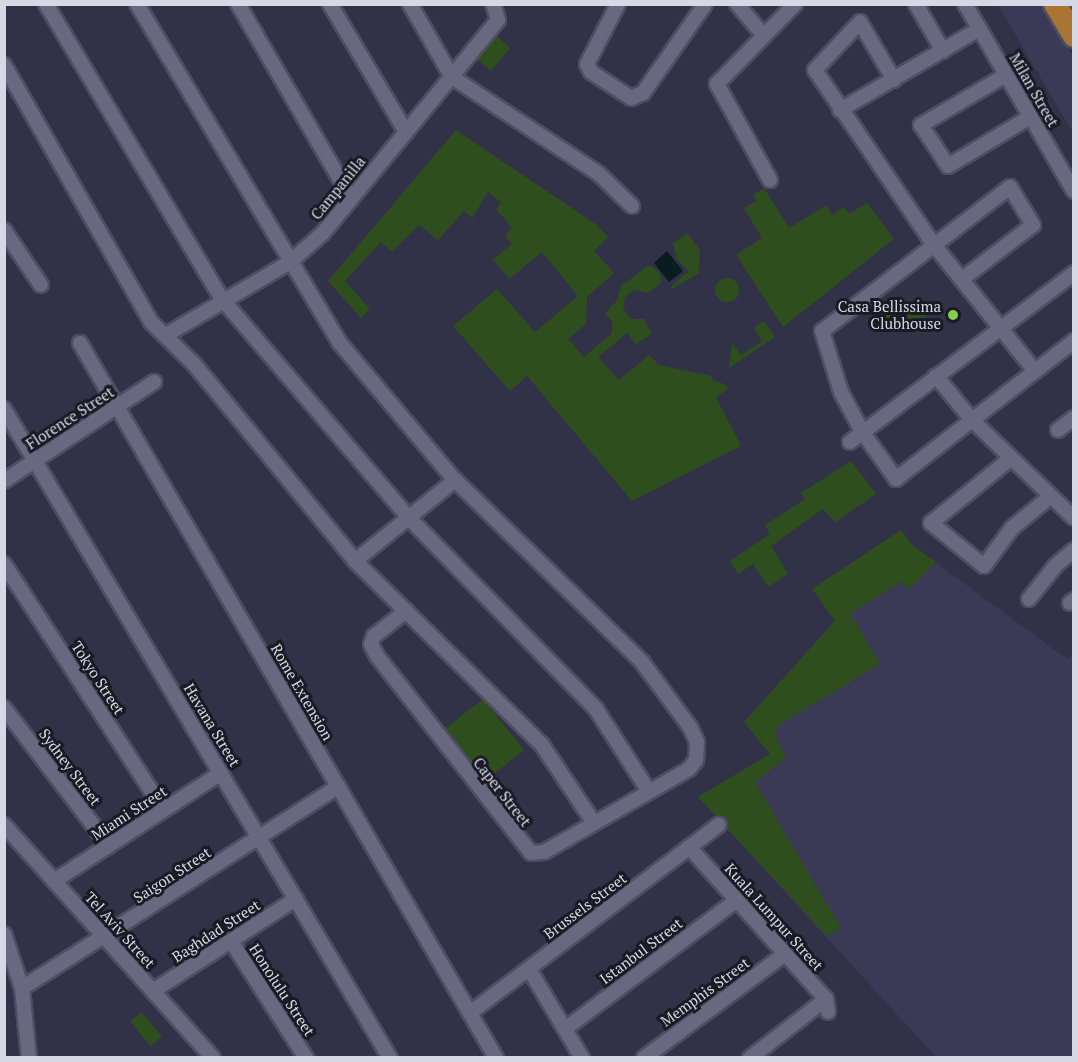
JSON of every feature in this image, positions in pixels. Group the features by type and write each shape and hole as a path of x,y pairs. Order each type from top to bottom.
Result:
{"highway":[{"path":"1055,4 1074,36"}],"street":[{"path":"46,4 222,299 409,518 596,709 648,790"},
{"path":"137,4 339,342 454,480 355,561"},
{"path":"238,4 351,198"},
{"path":"330,4 406,132"},
{"path":"410,4 452,77 599,174 632,206"},
{"name":"Campanilla","path":"166,335 222,299 290,262 323,233 498,20 493,4"},
{"path":"618,4 587,64 591,72 631,98 644,93 705,4"},
{"path":"737,4 764,36"},
{"path":"770,180 717,88 718,81 795,4"},
{"path":"916,4 943,51"},
{"name":"Milan Street","path":"965,4 1074,191"},
{"path":"894,80 860,22 815,70 840,110 934,245 1035,371"},
{"path":"840,110 979,29"},
{"path":"4,65 146,315 194,364 355,561 542,745 594,823"},
{"path":"1006,75 921,125 948,166 1030,117"},
{"path":"962,279 1033,225 1010,187 822,331 841,392 863,433 896,479 1074,341"},
{"path":"4,230 41,285"},
{"path":"850,441 1074,273"},
{"name":"Rome Extension","path":"80,343 496,1058"},
{"path":"936,376 972,420 1074,518"},
{"name":"Florence Street","path":"4,481 154,382"},
{"name":"Havana Street","path":"4,409 390,1058"},
{"path":"1058,430 1074,418"},
{"path":"1010,459 931,523 984,566 1012,528 1051,496"},
{"name":"Caper Street","path":"406,611 374,636 372,644 377,656 526,850 544,852 648,790 689,769 696,760 697,742 669,694 642,662 454,480"},
{"path":"1029,599 1056,565 1074,550"},
{"name":"Tokyo Street","path":"4,564 164,810"},
{"name":"Sydney Street","path":"4,708 109,846"},
{"name":"Miami Street","path":"54,881 221,773"},
{"name":"Saigon Street","path":"22,988 104,938 338,787"},
{"name":"Tel Aviv Street","path":"4,825 213,1058"},
{"name":"Brussels Street","path":"470,1013 719,825"},
{"name":"Kuala Lumpur Street","path":"689,847 785,954 827,1005 750,1058"},
{"name":"Baghdad Street","path":"153,991 296,899"},
{"name":"Istanbul Street","path":"565,1029 736,900"},
{"path":"4,934 22,988 29,1058"},
{"name":"Honolulu Street","path":"231,941 306,1058"},
{"name":"Memphis Street","path":"644,1058 785,954"},
{"path":"529,969 582,1058"}],"shaded area":[{"path":"998,5 1043,5 1073,57 1073,133"},
{"path":"667,251 683,271 669,282 654,263"},
{"path":"913,546 1067,659 1073,655 1073,1057 936,1057 698,797 770,754 744,722 874,577"}],"green space":[{"path":"497,36 510,48 491,71 477,59"},
{"path":"456,130 597,225 608,237 594,251 614,273 587,297 586,324 568,339 584,357 612,333 612,321 605,314 617,300 621,286 649,265 659,272 662,282 647,293 634,290 625,297 623,309 631,319 644,319 652,334 636,344 627,333 598,357 619,380 649,355 659,365 711,376 714,381 725,384 728,389 716,397 741,446 632,501 527,376 510,391 453,326 497,289 535,332 578,296 542,252 509,279 493,259 512,244 505,235 512,228 496,209 501,202 488,192 472,218 464,211 438,240 419,225 392,252 381,242 345,281 370,309 361,318 328,281"},
{"path":"764,188 789,228 827,205 832,215 844,207 849,214 867,203 894,239 783,327 736,255 762,238 744,208 756,201 753,195"},
{"path":"687,233 700,250 699,273 672,289 671,286 689,271 677,259 673,243"},
{"path":"727,278 736,281 739,290 736,299 727,302 718,299 715,290 718,281"},
{"path":"876,300 927,306 924,333 873,327"},
{"path":"764,321 775,337 729,368 732,343 741,355 762,341 754,328"},
{"path":"851,461 876,494 835,522 823,509 771,546 788,574 768,587 753,564 738,574 730,561 770,534 765,525 805,499 801,493"},
{"path":"901,530 913,546 936,562 908,590 902,582 850,613 880,664 777,726 776,737 786,758 755,782 841,928 827,936 698,797 770,754 744,722 835,621 812,589"},
{"path":"483,699 524,750 486,780 446,728"},
{"path":"142,1012 162,1037 150,1046 130,1021"}],"place":[{"name":"Casa Bellissima Clubhouse","path":"953,315"}]}
